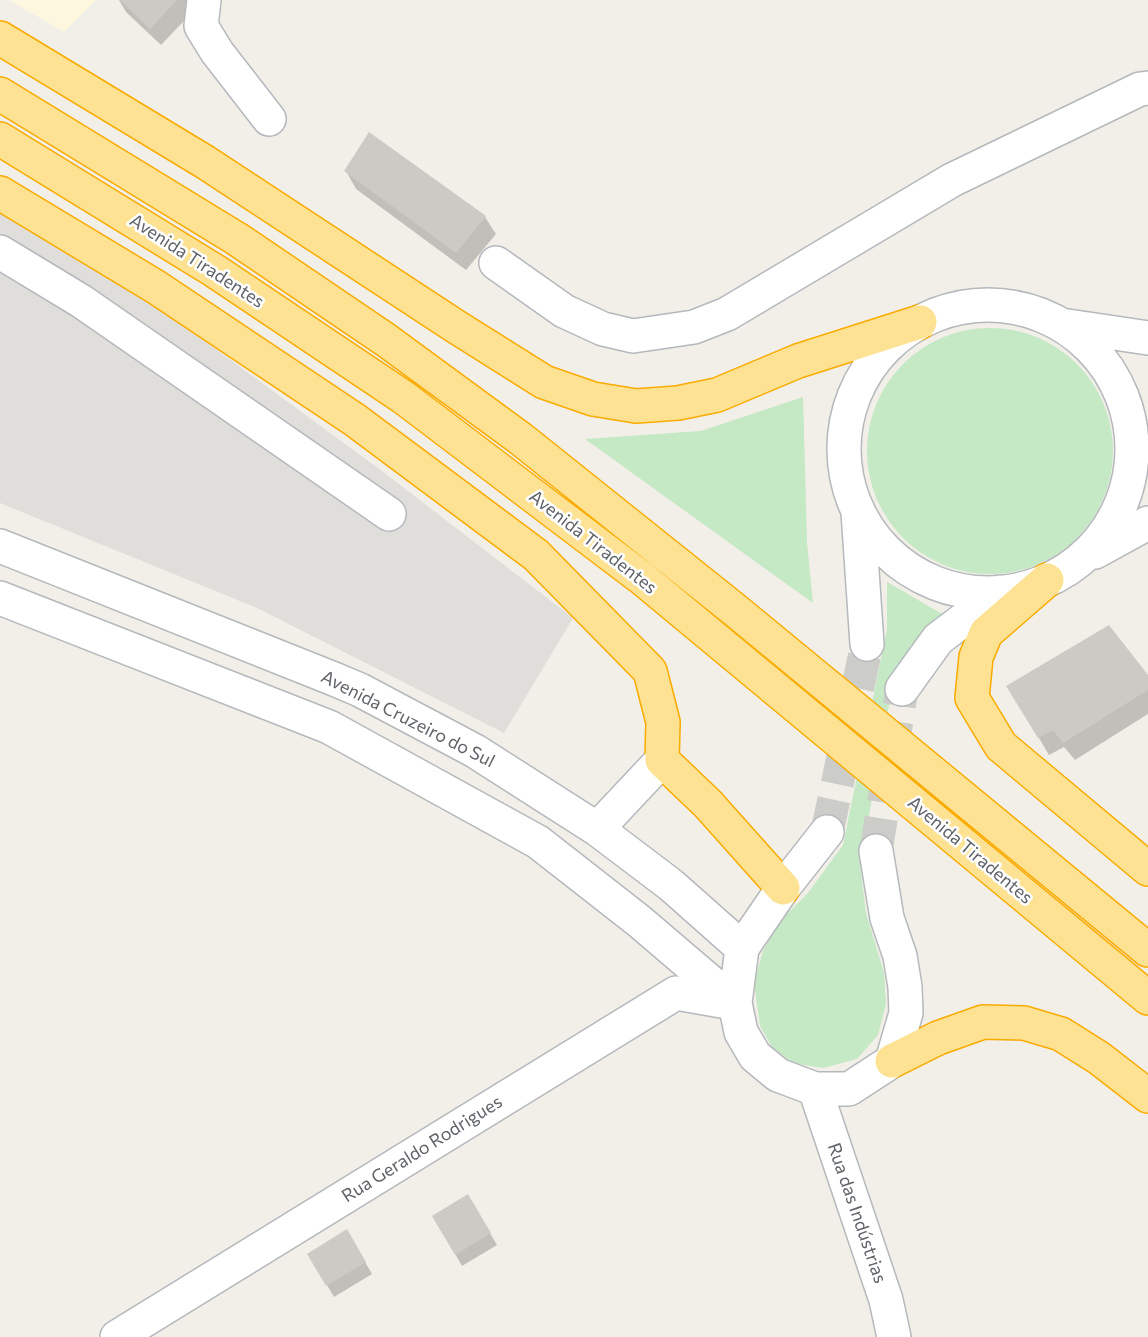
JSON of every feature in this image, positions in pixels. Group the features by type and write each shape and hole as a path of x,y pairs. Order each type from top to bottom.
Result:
{"highway":[{"path":"0,38 205,162 544,382 593,399 636,406 678,403 717,395 798,361 920,322"},
{"name":"Avenida Tiradentes","path":"0,94 237,239 386,340 520,439 735,610 1148,950"},
{"name":"Avenida Tiradentes","path":"0,139 215,271 403,397 643,579 1148,998"},
{"path":"0,193 156,287 345,414 536,555 650,671 663,722 662,760 708,804 783,888"},
{"path":"1047,580 986,633 976,657 972,698 1001,746 1148,869"},
{"path":"892,1061 938,1038 983,1022 1024,1023 1061,1034 1099,1058 1148,1096"}],"street":[{"path":"204,0 201,26 269,119"},
{"path":"496,263 564,311 603,329 633,336 694,327 727,314 952,180 1140,89 1148,88"},
{"path":"0,252 81,301 389,514"},
{"path":"1078,562 1098,542 1114,519 1125,494 1132,467 1132,439 1128,411 1118,385 1103,361 1084,341 1061,324 1039,314 991,305 942,312 920,322 897,337 878,356 862,379 851,404 845,430 844,458 849,484 858,510 873,535 893,556 916,573 952,587 971,591 1000,592 1024,588 1047,580 1148,523"},
{"path":"1061,324 1148,338"},
{"path":"858,510 867,644"},
{"name":"Avenida Cruzeiro do Sul","path":"0,546 360,690 475,751 597,829 671,885 742,948"},
{"path":"902,689 938,639 1000,592"},
{"path":"0,598 329,727 538,842 639,921 735,1003"},
{"path":"292,713 334,679"},
{"path":"597,829 662,760"},
{"path":"827,832 783,888 742,948 735,1003 741,1032 755,1056 778,1075 815,1089 849,1089 892,1061 906,1013 900,956 888,918 876,851"},
{"name":"Rua Geraldo Rodrigues","path":"117,1337 676,993 735,1003"},
{"name":"Rua das Indústrias","path":"815,1089 886,1300 894,1337"}],"shaded area":[{"path":"9,0 96,0 64,32"},
{"path":"0,202 142,295 382,471 573,618 504,733 257,608 0,503"}],"green space":[{"path":"990,328 1014,331 1037,338 1058,349 1077,364 1092,383 1103,404 1110,427 1113,451 1110,475 1103,498 1092,519 1077,538 1058,553 1037,564 1014,571 990,574 966,571 943,564 922,553 903,538 888,519 877,498 870,475 867,451 870,427 877,404 888,383 903,364 922,349 943,338 966,331"},
{"path":"803,397 807,542 813,603 585,439 701,431"},
{"path":"887,582 944,615 894,677 860,865 866,913 884,973 886,1004 878,1035 857,1059 823,1068 793,1063 772,1047 760,1026 754,983 763,951 780,921 808,893 843,845 887,629"}],"building":[{"path":"120,0 177,0 150,29"},
{"path":"369,132 486,216 456,253 344,171"},
{"path":"1109,625 1148,675 1148,690 1063,743 1053,730 1038,738 1006,686"},
{"path":"468,1194 491,1233 455,1255 432,1216"},
{"path":"347,1229 366,1262 326,1286 307,1254"}],"tunnel":[{"path":"827,832 867,644"},
{"path":"876,851 902,689"}]}
